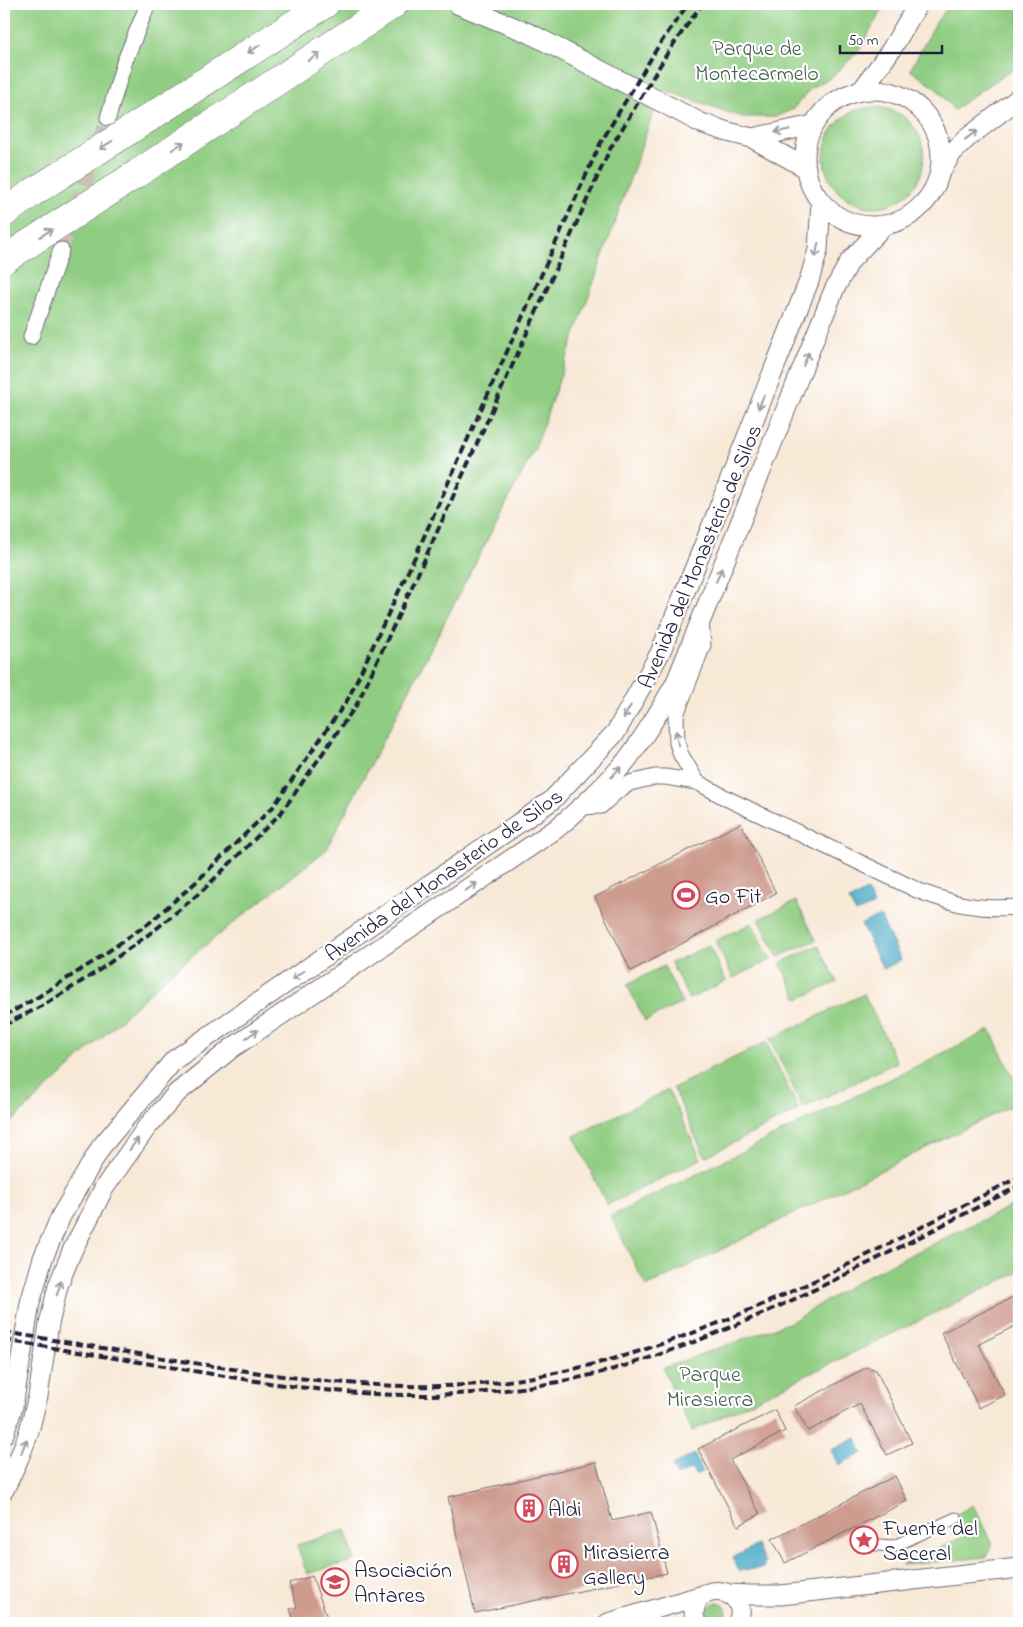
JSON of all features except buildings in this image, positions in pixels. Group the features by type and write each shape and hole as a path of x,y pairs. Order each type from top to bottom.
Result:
{"highway":[{"path":"4,211 325,4"},
{"path":"4,259 386,9"}],"street":[{"path":"108,118 124,63 148,4"},
{"path":"458,4 532,34 701,123 752,138 806,168"},
{"path":"862,90 891,50 918,4"},
{"path":"862,90 885,90 907,98 925,113 937,133 942,156 940,172 935,187 926,201 914,212 900,220 884,225 861,224 839,217 821,202 812,186 806,168 806,146 813,125 834,102 862,90"},
{"path":"940,172 952,153 966,139 1019,98"},
{"path":"752,138 813,125"},
{"name":"Avenida del Monasterio de Silos","path":"4,1434 13,1406 30,1303 43,1258 61,1216 101,1147 174,1060 551,801 616,732 660,653 809,281 818,250 821,202"},
{"name":"Avenida del Monasterio de Silos","path":"4,1490 20,1458 28,1435 38,1396 49,1324 58,1286 72,1251 104,1188 147,1127 177,1093 232,1048 556,829 582,807 625,762 646,733 676,682 834,290 850,261 884,225"},
{"path":"31,336 61,250"},
{"path":"697,782 679,749 676,716 703,645 701,620"},
{"path":"582,807 601,806 623,786 638,780 665,777 697,782 734,802 927,894 966,906 989,909 1019,907"},
{"path":"864,1544 894,1546 956,1518"},
{"path":"611,1623 714,1591 728,1594 781,1595 1019,1568"},
{"path":"728,1594 737,1603 739,1621"},
{"path":"696,1623 695,1607 703,1595"},
{"path":"739,1621 763,1600 781,1595"},
{"path":"611,1623 649,1623"}],"green space":[{"name":"Parque de Montecarmelo","path":"4,4 885,4 858,52 830,78 811,88 793,109 775,117 742,117 664,90 660,94 535,448 326,850 174,970 4,1129"},
{"path":"951,4 1019,4 1019,66 954,110 937,89 910,70 937,21"},
{"path":"874,107 893,111 909,122 920,138 924,157 920,176 909,192 893,203 874,207 855,203 839,192 828,176 824,157 828,138 839,122 855,111"},
{"path":"796,901 816,940 778,957 759,919"},
{"path":"752,923 771,960 733,978 715,941"},
{"path":"709,945 726,981 689,999 671,963"},
{"path":"818,945 837,982 798,999 780,963"},
{"path":"664,966 682,1003 645,1021 627,984"},
{"path":"864,994 897,1062 803,1108 770,1039"},
{"path":"990,1030 1019,1089 1019,1102 646,1287 611,1216"},
{"path":"766,1042 799,1110 705,1157 673,1088"},
{"path":"668,1090 701,1159 607,1205 574,1136"},
{"name":"Parque Mirasierra","path":"1019,1202 1019,1272 692,1431 663,1368 791,1322 869,1275"},
{"path":"973,1505 992,1544 987,1557 902,1565 965,1536 955,1515"},
{"path":"345,1530 355,1560 307,1574 297,1545"},
{"path":"717,1603 724,1606 727,1613 724,1620 717,1623 710,1620 707,1613 710,1606"}],"water":[{"path":"867,891 874,905 856,913 849,900"},
{"path":"880,916 901,960 883,969 861,924"},
{"path":"856,1438 863,1453 838,1465 831,1450"},
{"path":"694,1454 703,1472 695,1475 691,1469 677,1476 672,1466"},
{"path":"757,1545 765,1563 763,1568 739,1571 732,1558"}],"tunnel":[{"path":"61,250 108,118"}],"railway":[{"path":"4,1016 93,962 149,923 195,883 273,807 348,699 414,559 600,144 659,45 688,4"},
{"path":"4,1025 44,1005 98,971 156,929 202,891 281,813 357,704 423,563 610,149 668,52 702,4"},
{"path":"4,1332 226,1368 339,1382 415,1386 491,1383 562,1372 630,1354 698,1331 764,1304 828,1274 1019,1177"},
{"path":"4,1340 323,1390 432,1395 487,1392 541,1385 621,1367 673,1350 724,1330 824,1285 1019,1186"}],"place":[{"name":"Go Fit","path":"686,895"},
{"name":"Aldi","path":"529,1508"},
{"name":"Fuente del Saceral","path":"864,1540"},
{"name":"Mirasierra Gallery","path":"564,1564"},
{"name":"Asociación Antares","path":"335,1582"}]}
